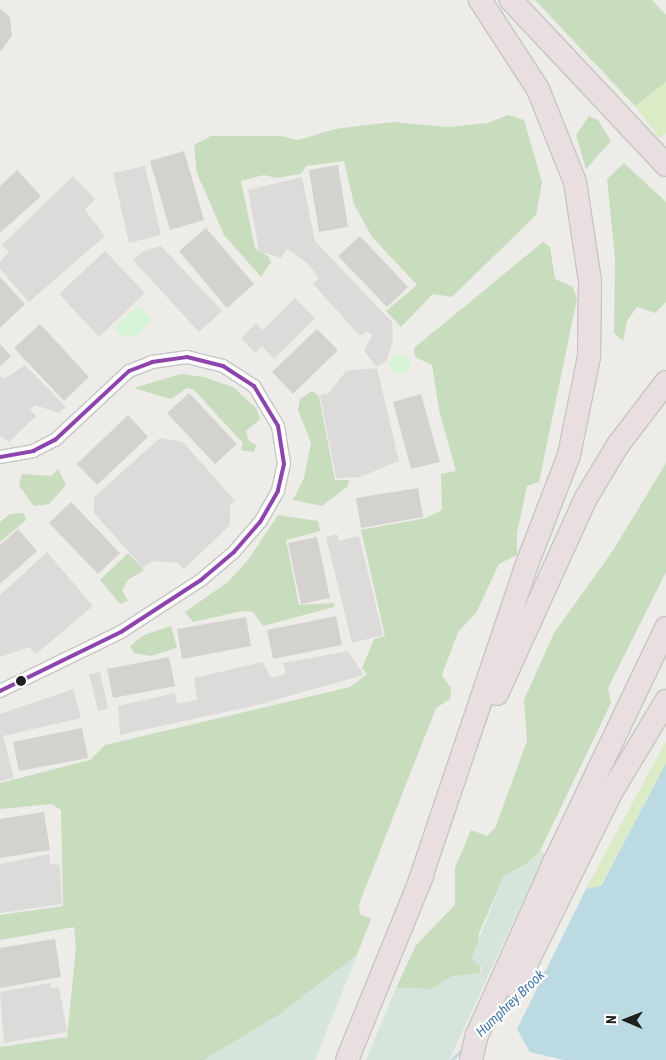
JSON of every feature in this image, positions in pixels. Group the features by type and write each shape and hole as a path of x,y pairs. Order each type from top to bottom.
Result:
{"highway":[{"path":"418,886 527,564 568,454 589,348 590,281 575,182 538,89 480,0"},
{"path":"510,0 666,165"},
{"path":"346,1060 558,554 608,460 666,382"},
{"path":"476,1060 563,866 666,628"},
{"path":"471,1060 477,1035 563,866 612,791 666,701"}],"street":[{"path":"0,457 33,451 55,440 129,372 152,362 187,357 223,366 254,386 278,426 284,464 278,491 260,522 234,552 201,580 138,623 0,691"}],"shaded area":[{"path":"145,166 161,235 129,243 113,173"},
{"path":"73,176 95,199 85,210 105,236 29,302 0,269 0,262 9,252 2,245"},
{"path":"302,177 315,241 392,322 393,340 387,360 377,367 364,351 372,335 367,331 360,336 313,284 319,278 307,263 287,249 281,258 259,251 248,190"},
{"path":"161,246 222,311 199,332 133,260 142,252"},
{"path":"105,251 145,293 99,337 59,294"},
{"path":"295,298 315,318 274,359 262,346 255,353 241,338 256,323 263,330"},
{"path":"25,365 66,407 59,413 35,405 30,410 36,416 9,442 0,436 0,375 4,379"},
{"path":"377,368 399,461 360,477 336,478 320,395 328,394 346,371"},
{"path":"160,438 183,442 235,501 230,505 230,525 184,569 178,563 153,561 143,568 94,513 94,497"},
{"path":"337,534 339,541 359,536 383,635 352,643 326,537"},
{"path":"47,552 93,606 36,654 29,647 0,657 0,595"},
{"path":"348,651 364,675 253,706 120,735 118,706 175,693 177,704 197,700 194,678 263,662 271,678 286,674 283,663"},
{"path":"100,672 108,709 98,711 89,674"},
{"path":"73,689 81,718 3,736 14,778 0,781 0,714"},
{"path":"540,851 545,854 449,1060 366,1060 396,988 432,989 452,976 480,973 482,967 471,959 504,876 526,864"},
{"path":"49,854 50,864 60,865 62,904 0,913 0,864"},
{"path":"357,955 315,1060 204,1060 279,1015"},
{"path":"51,983 51,988 59,987 67,1032 4,1043 0,992"}],"green space":[{"path":"535,0 652,0 666,15 666,82 635,106"},
{"path":"666,82 666,133 660,138 635,106"},
{"path":"508,115 524,120 542,182 536,215 452,297 433,294 401,327 386,311 417,285 372,237 354,204 344,161 306,166 301,174 276,178 264,175 241,181 255,248 268,256 271,262 261,277 224,235 197,173 194,145 211,136 280,136 298,140 335,129 392,122 448,127 488,123"},
{"path":"589,116 598,120 611,141 586,169 576,135"},
{"path":"624,163 666,202 666,302 655,313 637,307 627,321 623,341 614,333 615,258 607,179"},
{"path":"543,242 550,247 555,279 573,287 577,299 539,482 527,486 517,533 517,555 499,564 476,613 458,632 442,675 451,688 450,699 436,708 359,904 360,914 371,919 357,955 279,1015 204,1060 0,1060 0,1047 67,1037 76,948 74,927 0,940 0,915 63,906 61,810 52,804 0,809 0,783 90,760 105,745 350,687 367,674 362,668 374,639 385,636 361,530 426,518 442,510 441,474 456,471 439,410 432,365 415,357 414,348"},
{"path":"138,307 152,318 138,335 122,337 114,327"},
{"path":"400,354 407,357 410,364 407,371 400,374 393,371 390,364 393,357"},
{"path":"181,374 204,377 233,387 257,409 260,419 246,431 248,440 256,445 254,452 241,450 243,443 194,390 187,388 171,399 134,388"},
{"path":"312,391 319,396 335,480 349,480 348,486 322,506 293,500 304,478 311,443 298,410 300,399"},
{"path":"666,463 666,572 608,688 611,703 540,851 526,864 504,876 479,933 480,973 452,977 432,989 396,988 416,945 455,905 455,868 471,830 487,836 495,828 527,741 524,700 554,633 612,552"},
{"path":"58,469 66,485 49,504 34,506 19,486 22,474 51,476"},
{"path":"24,513 26,520 0,542 0,522 10,514"},
{"path":"278,515 318,521 320,531 286,540 299,605 334,603 334,607 263,626 253,612 242,611 193,622 185,612 228,582 248,560"},
{"path":"128,553 144,570 128,580 122,590 128,601 120,604 100,580"},
{"path":"171,626 177,648 150,656 134,653 130,646 144,635"},
{"path":"666,741 666,763 600,886 586,889"}],"water":[{"path":"666,763 666,1060 564,1060 530,1052 517,1029 586,889 601,886"}],"building":[{"path":"0,9 10,17 12,36 0,52"},
{"path":"184,151 204,220 170,230 150,161"},
{"path":"338,165 348,227 319,232 309,170"},
{"path":"17,170 41,196 0,233 0,186"},
{"path":"206,228 254,284 227,308 179,251"},
{"path":"360,236 408,287 387,307 338,256"},
{"path":"0,277 25,304 0,328"},
{"path":"40,324 89,377 64,401 14,348"},
{"path":"317,329 338,350 293,394 272,372"},
{"path":"0,344 11,356 0,366"},
{"path":"189,393 237,444 215,464 167,413"},
{"path":"421,394 440,462 411,469 393,402"},
{"path":"128,415 148,437 97,485 77,464"},
{"path":"418,488 423,517 361,528 356,498"},
{"path":"71,502 120,553 98,574 49,523"},
{"path":"18,529 37,551 0,584 0,545"},
{"path":"317,537 330,598 301,604 288,543"},
{"path":"336,616 342,645 273,659 267,630"},
{"path":"246,617 251,646 182,659 177,629"},
{"path":"169,657 175,686 113,698 107,669"},
{"path":"82,728 88,758 19,771 13,742"},
{"path":"44,812 50,850 0,858 0,819"},
{"path":"55,939 61,977 0,988 0,948"}],"waterway":[{"name":"Humphrey Brook","path":"527,987 552,967"},
{"name":"Humphrey Brook","path":"496,1016 517,996"},
{"name":"Humphrey Brook","path":"451,1060 465,1047"}],"transit line":[{"path":"0,457 33,451 55,440 129,371 152,362 187,357 223,366 254,386 278,426 284,464 278,491 260,522 234,552 201,580 121,632 0,691"}]}
